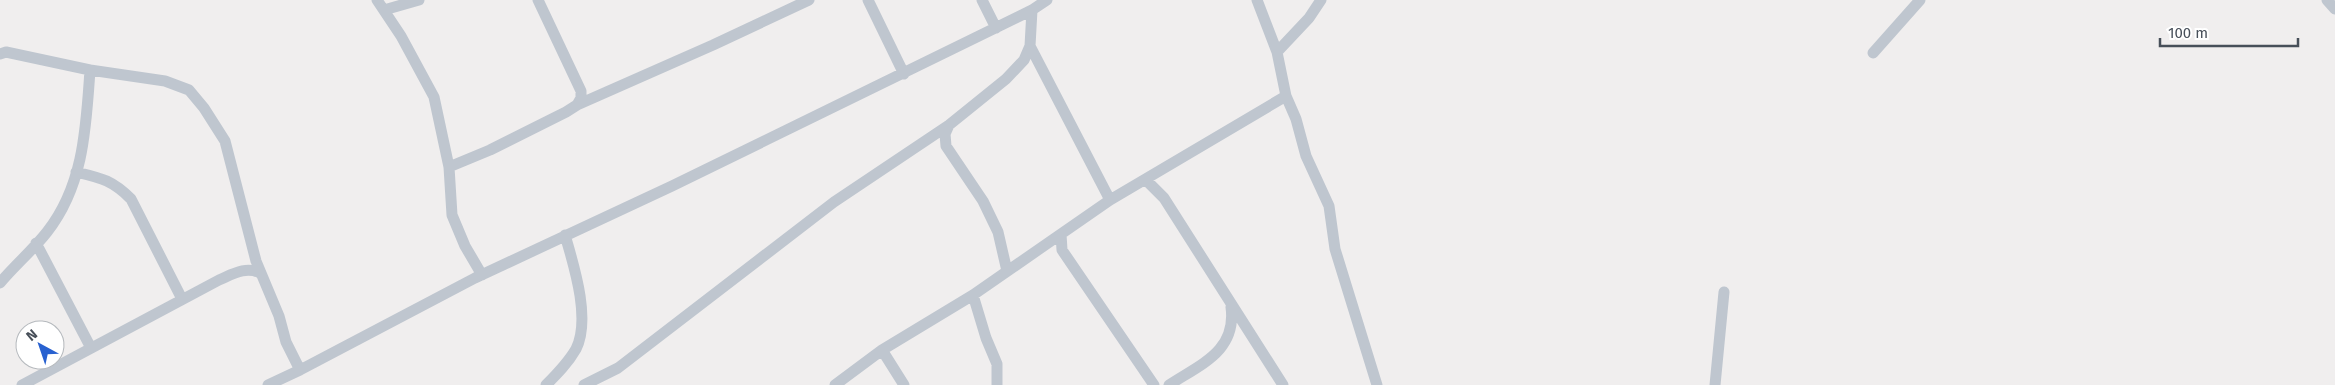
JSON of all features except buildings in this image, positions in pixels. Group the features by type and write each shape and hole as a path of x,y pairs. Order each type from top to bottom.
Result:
{"street":[{"path":"377,0 401,36 434,97 449,167 452,216 465,246 482,275"},
{"path":"384,10 419,0"},
{"path":"538,0 581,91 582,98 577,105"},
{"path":"449,167 539,128 577,105 729,38 809,0"},
{"path":"868,0 904,74"},
{"path":"982,0 996,28"},
{"path":"268,385 482,275 904,74 1032,10 1047,0"},
{"path":"1257,0 1277,52 1286,96 1296,120 1306,156 1329,206 1335,249 1377,385"},
{"path":"1277,52 1309,18 1321,0"},
{"path":"1873,53 1920,0"},
{"path":"2327,0 2335,9"},
{"path":"584,385 618,368 834,202 949,125 1006,79 1024,60 1030,46 1032,10"},
{"path":"1030,46 1110,200"},
{"path":"2,51 90,70 166,81 189,90 204,108 225,141 260,273 279,316 286,342 300,370"},
{"path":"0,283 47,231 69,195 83,149 90,70"},
{"path":"834,385 882,350 973,294 1110,200 1286,96"},
{"path":"949,125 944,140 946,146 983,202 998,232 1007,271"},
{"path":"76,172 108,179 131,199 182,299"},
{"path":"1146,180 1164,198 1283,385"},
{"path":"1061,234 1062,250 1154,385"},
{"path":"546,385 570,359 580,338 582,325 579,292 565,235"},
{"path":"36,243 91,348"},
{"path":"1047,244 1062,250"},
{"path":"22,385 182,299 237,272 249,262 253,248"},
{"path":"1004,252 1028,257"},
{"path":"237,272 253,270 260,273"},
{"path":"1715,385 1724,292"},
{"path":"973,294 986,338 997,364 994,382"},
{"path":"1169,385 1224,346 1231,330 1230,303"},
{"path":"882,350 904,385"}]}
